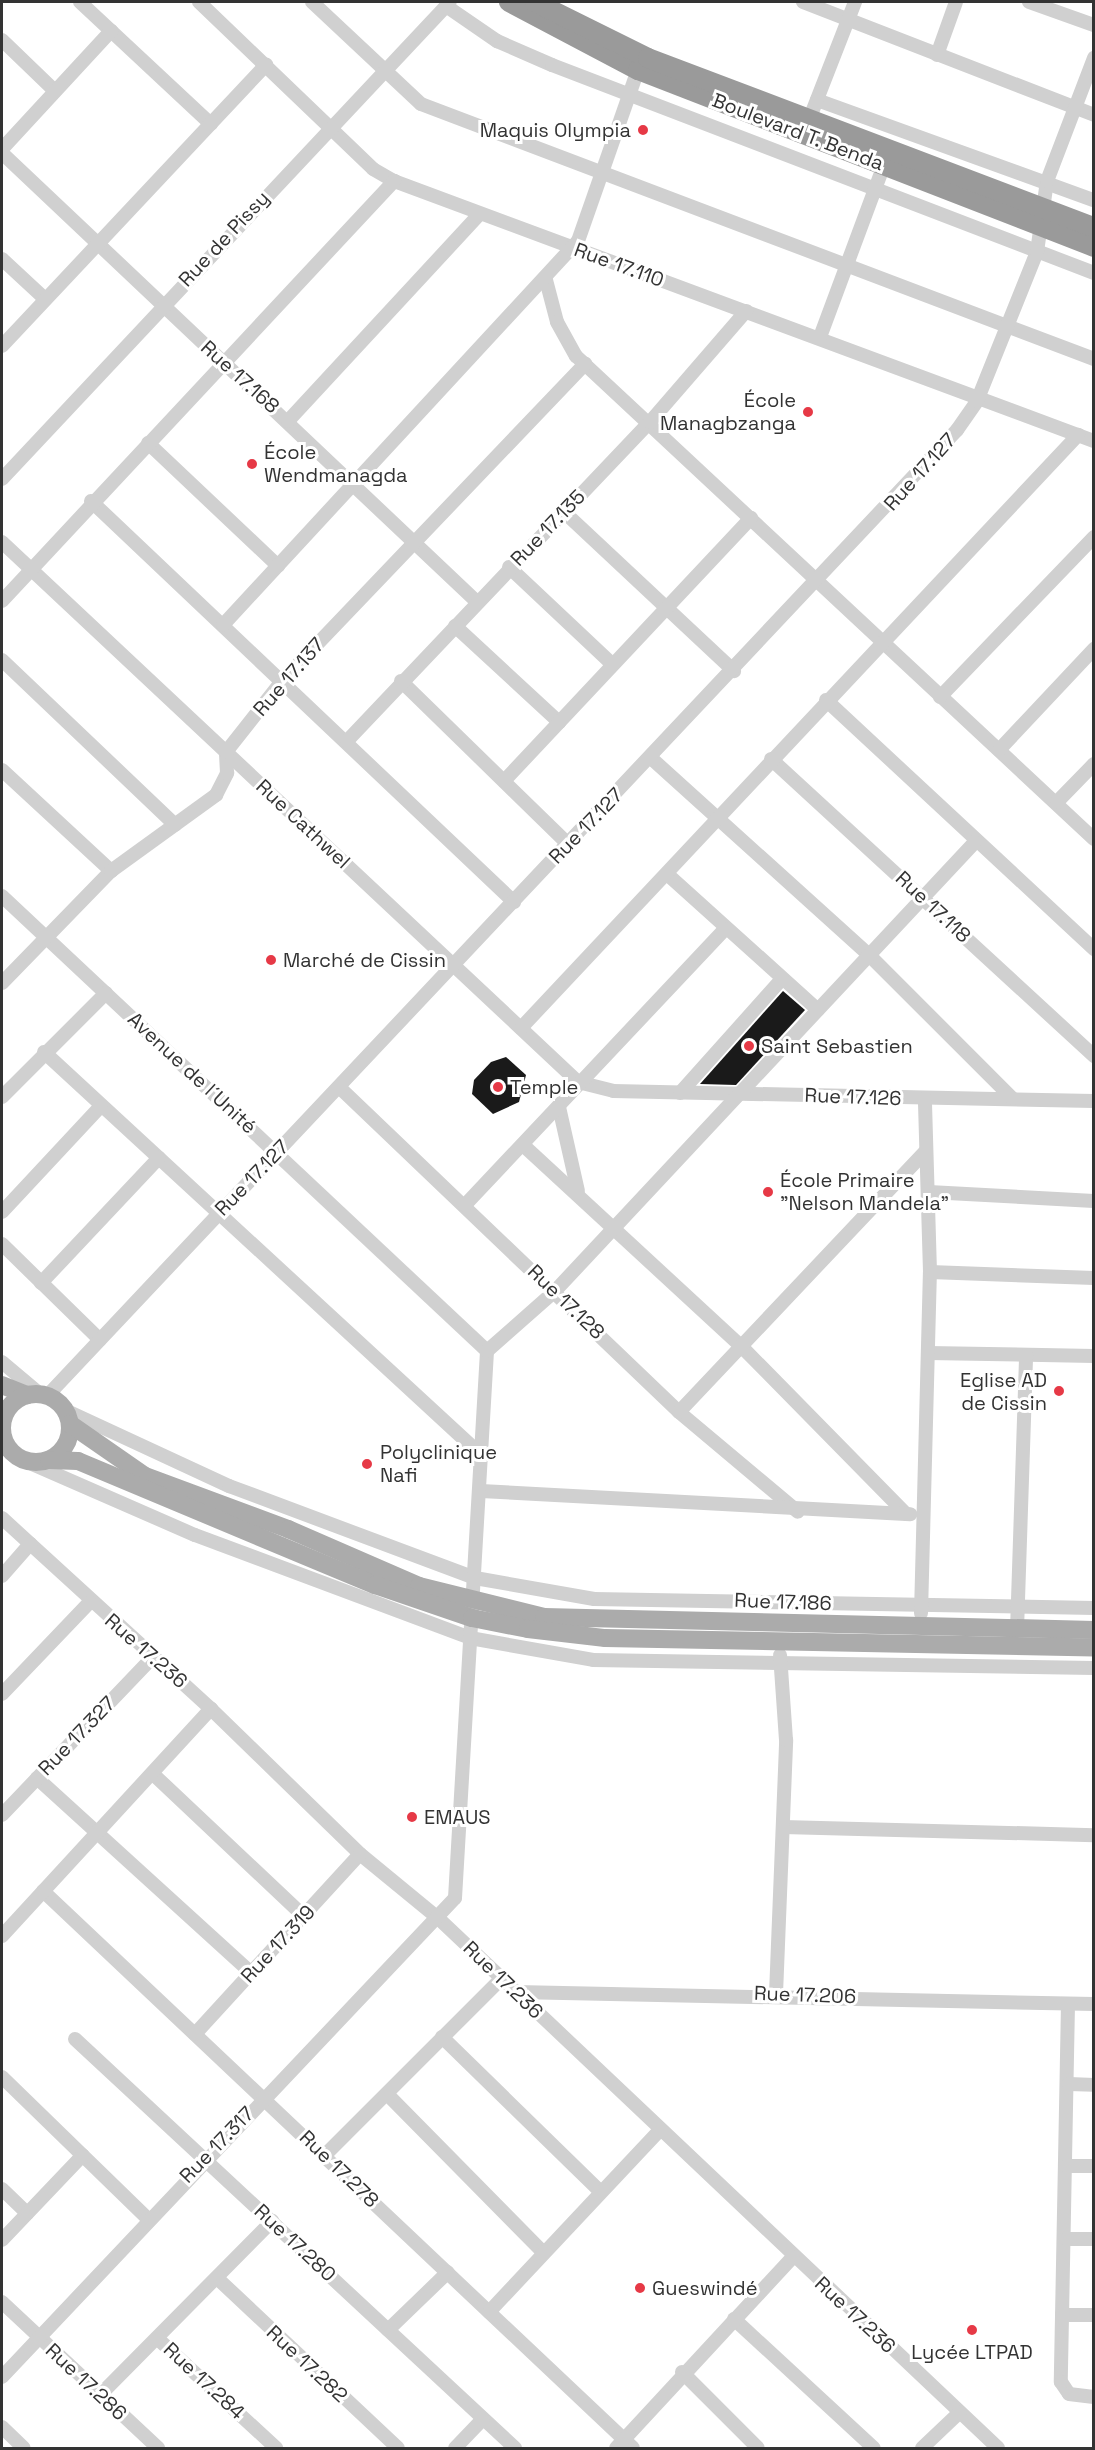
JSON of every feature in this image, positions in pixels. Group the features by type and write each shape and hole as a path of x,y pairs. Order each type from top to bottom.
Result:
{"highway":[{"name":"Boulevard T. Benda","path":"509,2 638,70 1094,247"},
{"name":"Boulevard T. Benda","path":"535,2 648,58 1094,227"}],"main road":[{"path":"2,1385 39,1395 146,1476 288,1528 473,1610"},
{"path":"39,1395 9,1404 3,1417 3,1441 39,1462 78,1461 375,1585 473,1610 605,1638 1094,1647"},
{"path":"39,1462 67,1446 67,1417"},
{"name":"Rue 17.186","path":"473,1610 594,1620 1094,1630"}],"street":[{"path":"80,2 211,124"},
{"name":"Rue 17.110","path":"199,2 328,128 394,181 820,337 977,401 1094,441"},
{"path":"312,2 421,104 603,171 1094,359"},
{"path":"803,2 1073,109 1094,115"},
{"path":"809,120 855,2"},
{"path":"938,55 956,2"},
{"path":"1029,2 1094,25"},
{"path":"448,4 497,41 629,96 1094,273"},
{"name":"Rue de Pissy","path":"2,479 328,128 448,4"},
{"path":"2,151 54,90 111,31"},
{"path":"2,40 54,90"},
{"name":"Rue 17.127","path":"39,1395 100,1340 936,456 977,401 1037,252 1047,182 1094,57"},
{"path":"2,346 266,65"},
{"path":"223,625 546,280 572,248 584,231 638,70"},
{"path":"817,100 1094,200"},
{"name":"Rue 17.168","path":"2,151 97,245 355,483 477,602"},
{"path":"820,337 884,165"},
{"path":"2,601 91,501 394,181"},
{"path":"288,421 479,214"},
{"path":"2,259 45,299"},
{"path":"546,280 567,345 585,364 820,580 940,697 1057,802 1094,839"},
{"name":"Rue 17.135","path":"347,741 401,681 650,422 746,311"},
{"name":"Rue 17.137","path":"226,752 282,681 585,364"},
{"path":"520,1028 667,874 718,815 882,639 1078,435"},
{"path":"148,443 278,566"},
{"path":"91,501 347,741 514,902"},
{"path":"564,512 734,671"},
{"path":"504,781 751,518"},
{"path":"940,697 1094,537"},
{"name":"Rue Cathwel","path":"2,542 578,1082 613,1091"},
{"path":"510,567 612,664"},
{"path":"454,626 559,722"},
{"path":"999,750 1094,649"},
{"path":"2,660 175,825"},
{"path":"401,681 569,844"},
{"path":"826,700 975,842 1094,949"},
{"path":"2,983 111,871 216,795 227,773 226,752"},
{"path":"651,758 718,815 870,956 1012,1098"},
{"name":"Rue 17.118","path":"771,759 1094,1056"},
{"path":"1057,802 1094,764"},
{"path":"2,770 111,871"},
{"path":"487,1351 555,1291 975,842"},
{"path":"667,874 725,929 818,1010"},
{"name":"Avenue de l´Unité","path":"2,896 45,939 278,1152 487,1351"},
{"path":"465,1205 559,1107 578,1082 725,929"},
{"path":"680,1093 782,979"},
{"path":"2,1097 44,1052 106,993"},
{"path":"44,1052 478,1453"},
{"name":"Rue 17.128","path":"339,1087 679,1412 798,1512"},
{"name":"Rue 17.126","path":"613,1091 1094,1101"},
{"path":"920,1627 930,1272 925,1099"},
{"path":"2,1212 101,1106"},
{"path":"559,1107 578,1191"},
{"path":"523,1145 578,1191 742,1347 906,1514"},
{"path":"679,1412 925,1152"},
{"path":"41,1283 159,1158"},
{"path":"928,1192 1094,1201"},
{"path":"2,1244 100,1340"},
{"path":"930,1272 1094,1278"},
{"name":"Rue 17.317","path":"2,2377 147,2218 455,1898 481,1491 478,1453 487,1351"},
{"path":"928,1353 1094,1356"},
{"path":"1017,1630 1026,1354"},
{"path":"2,1362 39,1395"},
{"path":"67,1417 229,1486 475,1578 594,1599 921,1607 1094,1608"},
{"path":"39,1462 206,1539 470,1638 593,1660 1094,1668"},
{"path":"481,1491 798,1512 924,1515"},
{"name":"Rue 17.236","path":"2,1518 90,1602 212,1709 360,1854 438,1918 658,2131 998,2448"},
{"path":"2,1576 30,1544"},
{"path":"2,1694 90,1602"},
{"path":"776,1994 786,1740 780,1641"},
{"name":"Rue 17.327","path":"2,1815 153,1657"},
{"path":"2,1936 212,1709"},
{"path":"153,1774 305,1917"},
{"path":"37,1778 250,1973"},
{"path":"783,1827 1094,1834"},
{"name":"Rue 17.319","path":"195,2034 305,1917 360,1854"},
{"name":"Rue 17.278","path":"43,1891 448,2272 624,2446"},
{"path":"324,2156 501,1979"},
{"name":"Rue 17.206","path":"516,1992 776,1994 1094,2004"},
{"path":"1068,2004 1069,2084 1062,2315 1063,2389 1094,2397"},
{"path":"442,2037 599,2190"},
{"name":"Rue 17.280","path":"75,2039 206,2157 515,2448"},
{"path":"2,2077 147,2218"},
{"path":"1069,2084 1094,2085"},
{"path":"387,2094 542,2251"},
{"path":"489,2312 542,2251 658,2131"},
{"path":"2,2240 83,2155"},
{"path":"1066,2166 1094,2166"},
{"path":"2,2189 27,2213"},
{"path":"100,2396 272,2221"},
{"path":"1066,2239 1094,2239"},
{"path":"624,2446 682,2372 793,2257"},
{"path":"388,2330 448,2272"},
{"name":"Rue 17.282","path":"217,2278 398,2448"},
{"name":"Rue 17.286","path":"2,2302 158,2448"},
{"path":"1062,2315 1094,2315"},
{"path":"734,2319 874,2448"},
{"name":"Rue 17.284","path":"158,2339 276,2448"},
{"path":"682,2372 758,2448"},
{"path":"922,2448 960,2412"},
{"path":"455,2448 483,2419"},
{"path":"2,2427 24,2448"}],"building":[{"name":"Saint Sebastien","path":"783,991 805,1010 736,1085 700,1084"},
{"name":"Temple","path":"506,1057 526,1075 519,1102 493,1114 472,1094 474,1080 491,1062"}],"place":[{"name":"Maquis Olympia","path":"643,130"},
{"name":"École Managbzanga","path":"808,412"},
{"name":"École Wendmanagda","path":"252,464"},
{"name":"Marché de Cissin","path":"271,960"},
{"name":"Saint Sebastien","path":"749,1046"},
{"name":"Temple","path":"498,1087"},
{"name":"École Primaire \"Nelson Mandela\"","path":"768,1192"},
{"name":"Eglise AD de Cissin","path":"1059,1391"},
{"name":"Polyclinique Nafi","path":"367,1464"},
{"name":"EMAUS","path":"412,1817"},
{"name":"Gueswindé","path":"640,2288"},
{"name":"Lycée LTPAD","path":"972,2330"}]}
